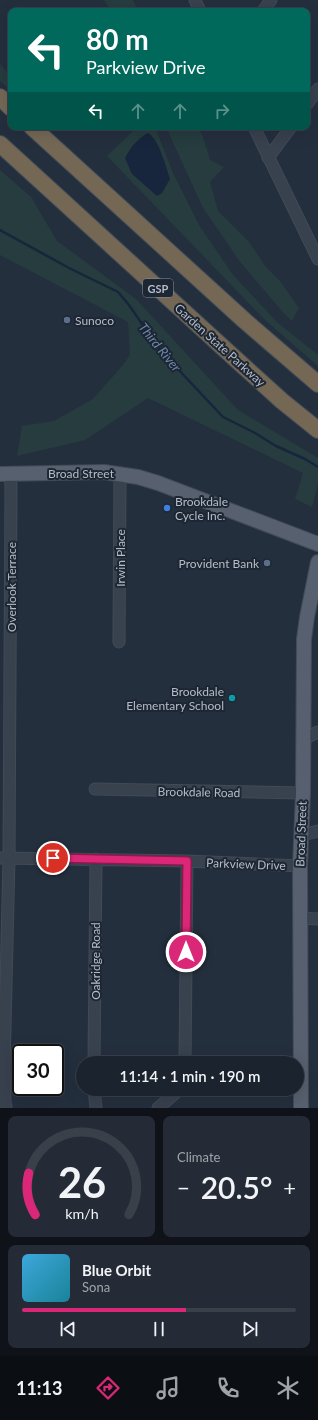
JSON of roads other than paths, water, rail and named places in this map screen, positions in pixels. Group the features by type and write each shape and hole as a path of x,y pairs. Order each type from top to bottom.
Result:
{"highway":[{"path":"0,97 8,105"},
{"name":"GSP","path":"35,130 239,316 318,384"},
{"name":"Garden State Parkway","path":"0,144 282,401 318,430"}],"main road":[{"name":"Broad Street","path":"5,474 88,471 120,473 138,477 158,483 318,544"},
{"name":"Broad Street","path":"301,1108 300,866 303,793 304,639 318,562"}],"street":[{"path":"310,100 318,89"},
{"path":"255,130 268,158 317,251"},
{"path":"268,158 289,130"},
{"name":"Irwin Place","path":"119,642 120,473"},
{"name":"Overlook Terrace","path":"5,474 11,503 5,858 4,1068 6,1108"},
{"path":"303,739 318,732"},
{"name":"Brookdale Road","path":"95,789 303,793"},
{"path":"302,835 318,831"},
{"name":"Parkview Drive","path":"5,858 187,861 300,866"},
{"name":"Oakridge Road","path":"94,1056 96,859"},
{"path":"185,1056 187,861"},
{"path":"301,918 318,919"},
{"path":"95,1096 96,1108"},
{"path":"158,1108 172,1096"}],"water":[{"path":"148,133 156,141 159,147 170,179 162,193 157,196 132,174 125,158 135,144"}],"waterway":[{"name":"Third River","path":"0,230 69,268 118,292 129,305 160,350 223,417 318,467"}],"place":[{"name":"Sunoco","path":"67,320"},
{"name":"Brookdale Cycle Inc.","path":"167,508"},
{"name":"Provident Bank","path":"267,563"},
{"name":"Brookdale Elementary School","path":"232,698"}]}
